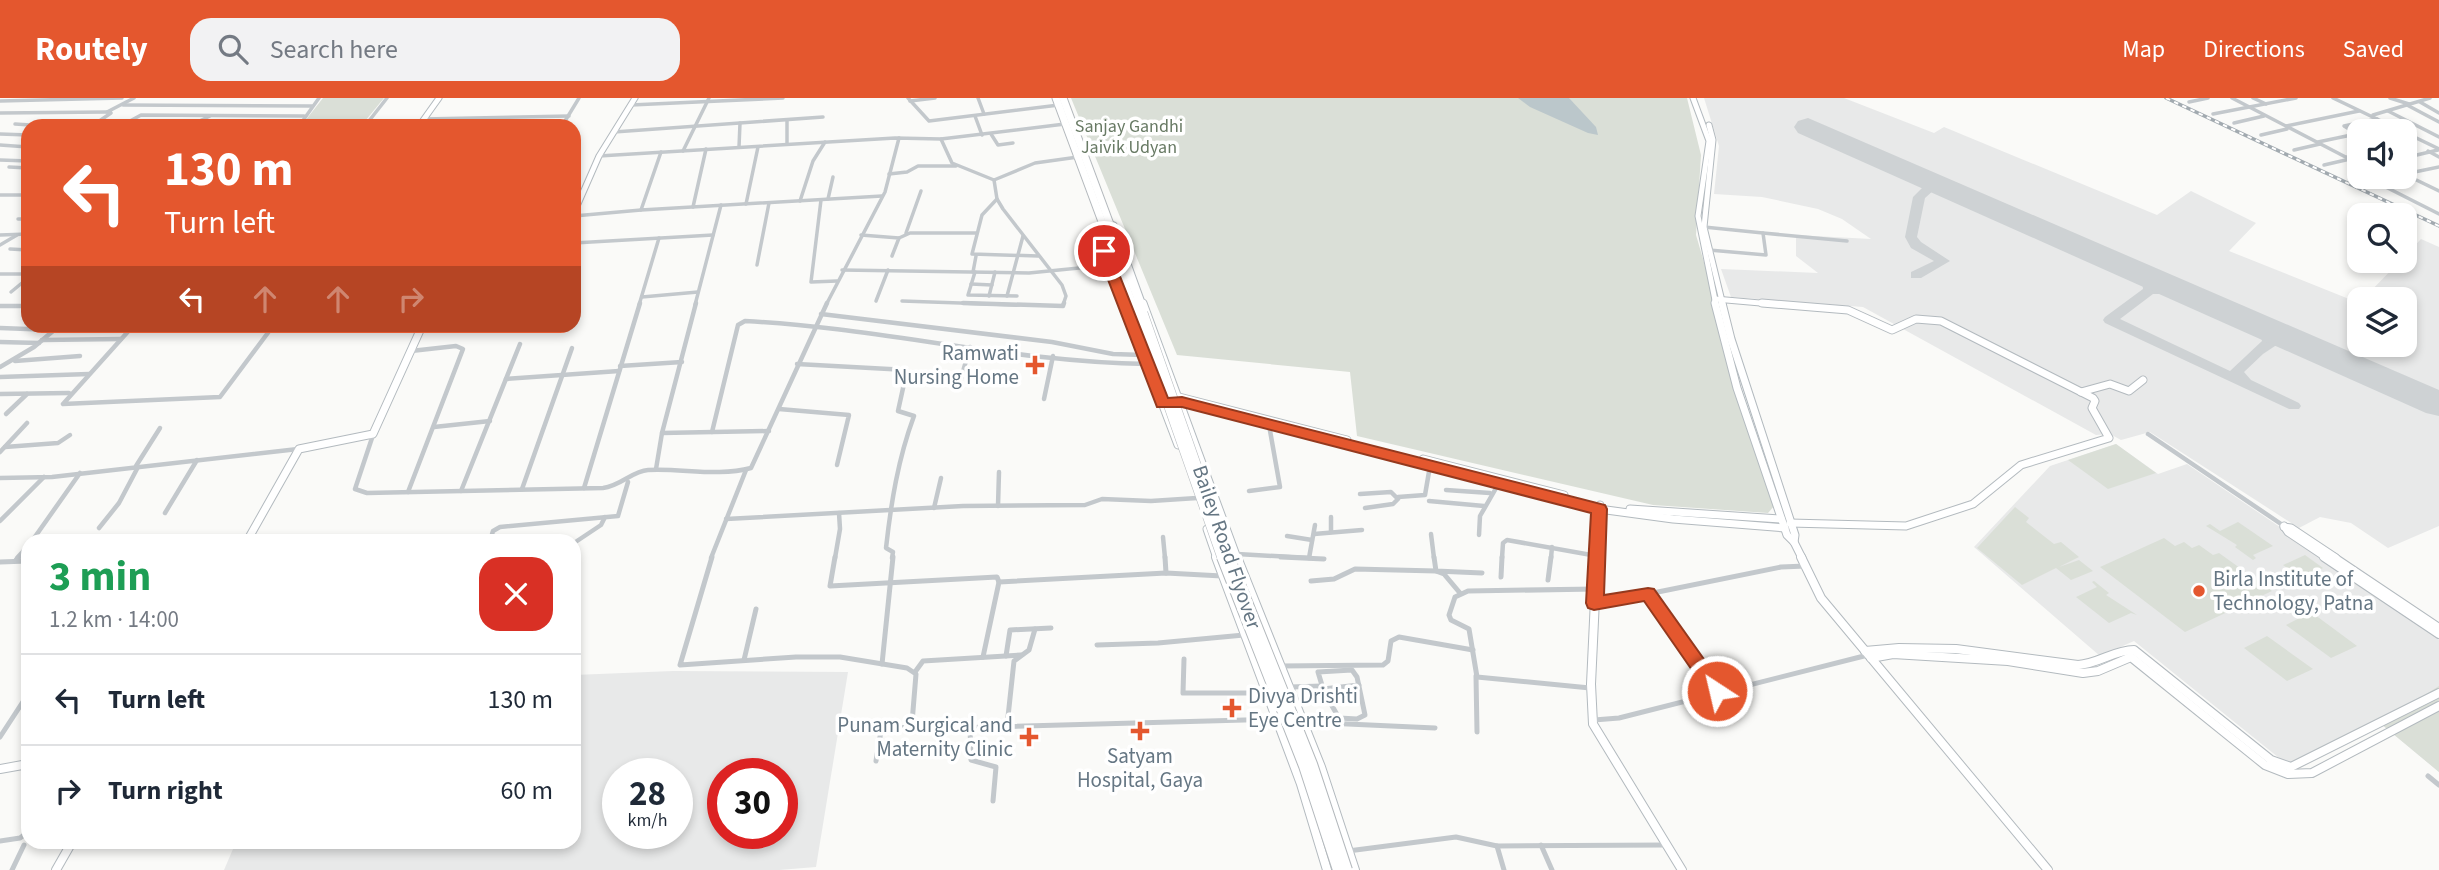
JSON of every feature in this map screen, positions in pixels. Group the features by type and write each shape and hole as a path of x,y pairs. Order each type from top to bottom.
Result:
{"highway":[{"path":"1059,100 1078,157 1106,224"},
{"path":"1059,100 1106,224"},
{"name":"Bailey Road Flyover","path":"1106,224 1240,589 1312,764 1347,870"},
{"name":"Bailey Road Flyover","path":"1140,313 1234,592 1304,766 1338,870"}],"main road":[{"path":"424,119 439,98"},
{"path":"581,196 599,156 635,98"},
{"path":"1695,98 1713,140 1704,227 1718,299"},
{"path":"1695,98 1709,141 1698,220 1728,339 1737,388 1771,482 1781,519 1790,532"},
{"path":"1327,870 1278,719 1222,576 1198,498 1097,231 1106,224 1114,225 1163,352 1237,554 1315,751 1355,870"},
{"path":"1162,401 1181,399 1600,507 1664,518 1790,532 1906,526 1973,504 2021,465 2107,440 2109,435 2092,408 2095,401 1941,321 1916,319 1892,330 1856,313 1833,308 1718,299"},
{"path":"251,534 299,449 373,434 419,333"},
{"path":"1728,339 1790,532 1821,598 2048,870"},
{"path":"1153,379 1172,376"},
{"path":"2081,392 2110,384 2129,391 2143,380"},
{"path":"1181,399 1269,425 1600,507 1781,519"},
{"path":"1172,428 1191,426"},
{"path":"1191,480 1209,477"},
{"path":"1201,509 1219,506"},
{"path":"1600,507 1591,688 1593,720 1598,736 1682,870"},
{"path":"2284,526 2291,528 2439,628"},
{"path":"2284,526 2288,532 2439,634"},
{"path":"1868,655 2008,661 2063,666 2083,673 2098,671 2131,657 2238,737 2281,766 2291,767 2439,693"},
{"path":"1260,675 1281,669"},
{"path":"2238,737 2265,765 2282,774 2298,776 2312,773 2439,706"},
{"path":"1291,756 1315,751"},
{"path":"0,769 21,765"},
{"path":"56,870 68,849"}],"street":[{"path":"0,101 122,98"},
{"path":"107,113 134,98"},
{"path":"302,119 319,98"},
{"path":"370,119 387,98"},
{"path":"567,119 579,98"},
{"path":"683,151 709,98"},
{"path":"631,105 783,98"},
{"path":"909,100 935,98"},
{"path":"978,98 984,114"},
{"path":"2189,102 2208,98"},
{"path":"2232,98 2347,157"},
{"path":"2253,98 2266,104"},
{"path":"2213,114 2296,98"},
{"path":"2333,98 2377,119"},
{"path":"2390,98 2439,122"},
{"path":"2372,115 2430,98"},
{"path":"909,100 929,121 975,116 1059,100"},
{"path":"2420,102 2439,113"},
{"path":"123,105 312,106"},
{"path":"2261,135 2359,110"},
{"path":"2388,111 2439,137"},
{"path":"0,113 111,113 102,119"},
{"path":"134,119 141,115 304,116"},
{"path":"204,119 210,116"},
{"path":"424,119 569,116"},
{"path":"975,116 982,135"},
{"path":"2234,123 2264,116"},
{"path":"614,132 823,117"},
{"path":"787,120 787,144"},
{"path":"739,147 740,122"},
{"path":"15,124 21,124"},
{"path":"599,156 899,138 942,139 1066,124"},
{"path":"0,134 21,135"},
{"path":"991,134 998,145 1013,143"},
{"path":"2294,150 2347,137"},
{"path":"899,138 883,196 842,270 755,461 746,470 726,519 680,665 840,657 907,668 915,672"},
{"path":"942,139 951,161 958,166"},
{"path":"2417,139 2439,149"},
{"path":"800,201 813,161 825,142"},
{"path":"0,145 21,146"},
{"path":"746,204 758,146"},
{"path":"692,207 706,149"},
{"path":"2417,154 2439,149"},
{"path":"2428,151 2439,157"},
{"path":"641,210 661,152"},
{"path":"889,174 907,172 918,166 958,166 967,168 978,177 994,180 1035,163 1078,157"},
{"path":"2324,165 2347,158"},
{"path":"0,160 21,161"},
{"path":"9,167 21,168"},
{"path":"2417,171 2439,167"},
{"path":"828,199 833,177"},
{"path":"902,302 1061,307 1066,296 1064,290 998,199 994,180"},
{"path":"2417,180 2439,191"},
{"path":"2389,189 2439,214"},
{"path":"906,234 921,191"},
{"path":"0,195 21,195"},
{"path":"581,212 883,196"},
{"path":"998,199 987,206 971,253 1038,256"},
{"path":"821,200 811,282 837,281"},
{"path":"757,265 769,203"},
{"path":"656,469 662,433 721,205"},
{"path":"1704,227 1847,241"},
{"path":"861,235 899,238 906,234 976,233"},
{"path":"1709,250 1766,255 1763,233"},
{"path":"0,235 19,234"},
{"path":"0,245 19,234"},
{"path":"581,243 712,235"},
{"path":"1007,296 1023,236"},
{"path":"892,256 899,238"},
{"path":"584,488 659,239"},
{"path":"10,249 21,250"},
{"path":"976,255 968,295 1017,296"},
{"path":"842,270 1013,273 1109,265"},
{"path":"876,302 888,271"},
{"path":"989,296 995,272"},
{"path":"0,274 21,276"},
{"path":"11,292 21,283"},
{"path":"971,284 992,285"},
{"path":"642,297 698,292"},
{"path":"0,306 21,306"},
{"path":"821,314 1052,342 1113,354 1144,355 1163,352"},
{"path":"712,432 739,323 751,320 817,325 1093,363 1147,363"},
{"path":"0,328 21,329"},
{"path":"10,362 51,333"},
{"path":"127,333 62,404 220,397 268,333"},
{"path":"0,342 121,339"},
{"path":"461,491 520,344"},
{"path":"408,492 463,349 456,346 411,351"},
{"path":"958,389 971,346"},
{"path":"522,489 572,348"},
{"path":"0,365 80,356"},
{"path":"1044,399 1053,356"},
{"path":"506,379 682,362"},
{"path":"797,364 907,370 898,411 914,416 904,443 890,511 886,548 893,552 892,582 882,664"},
{"path":"0,377 89,374"},
{"path":"0,394 70,393"},
{"path":"6,414 27,394"},
{"path":"779,409 849,415 837,465"},
{"path":"434,428 490,421"},
{"path":"0,452 27,423"},
{"path":"1249,491 1280,487 1269,425"},
{"path":"99,528 119,503 160,428"},
{"path":"662,433 769,430"},
{"path":"373,434 355,489 367,493 615,488 640,471 746,470"},
{"path":"2148,434 2284,526"},
{"path":"5,447 55,444 70,435"},
{"path":"0,478 44,477 299,449"},
{"path":"164,513 197,460"},
{"path":"1360,494 1391,492 1397,496 1425,495 1428,464"},
{"path":"998,506 999,472"},
{"path":"37,534 80,473"},
{"path":"0,521 44,477"},
{"path":"934,508 941,478"},
{"path":"492,534 500,527 618,516 628,481"},
{"path":"1479,535 1480,516 1490,494 1499,483"},
{"path":"1446,490 1490,494"},
{"path":"1365,508 1393,505 1397,503 1397,496"},
{"path":"726,519 934,508 1085,506 1102,499 1151,501 1198,498"},
{"path":"1429,502 1484,506"},
{"path":"839,513 840,529 830,586 995,577 999,582"},
{"path":"0,514 8,514"},
{"path":"581,538 601,525 605,517"},
{"path":"1331,517 1331,533"},
{"path":"1309,558 1315,526"},
{"path":"1287,536 1313,537 1362,530"},
{"path":"1432,534 1436,571"},
{"path":"1163,537 1166,573"},
{"path":"1501,577 1505,540 1597,556"},
{"path":"1548,580 1552,547"},
{"path":"1237,554 1324,559"},
{"path":"16,561 21,555"},
{"path":"0,562 21,561"},
{"path":"1594,603 1781,568 1806,566"},
{"path":"1311,581 1334,579 1356,569 1482,573"},
{"path":"1436,571 1444,574 1460,593"},
{"path":"999,582 1166,573 1222,576"},
{"path":"983,657 999,582"},
{"path":"1477,732 1473,650 1467,627 1449,617 1452,601 1460,593 1505,589 1596,589"},
{"path":"1648,594 1717,691"},
{"path":"744,660 756,610"},
{"path":"1006,656 1009,631 1051,628"},
{"path":"1007,726 1014,661 1030,648 1035,629"},
{"path":"1097,645 1158,643 1244,635"},
{"path":"1281,669 1383,665 1388,661 1391,641 1399,637 1473,650"},
{"path":"913,726 915,672 923,661 1021,655"},
{"path":"1593,720 1619,718 1717,691 1868,655"},
{"path":"1184,659 1183,693 1268,693"},
{"path":"1352,670 1359,685 1365,715 1357,719 1339,718 1322,688 1318,672 1352,670"},
{"path":"1476,676 1591,688"},
{"path":"1290,687 1359,685"},
{"path":"0,737 21,705"},
{"path":"876,761 881,731 913,726 918,729 1278,719"},
{"path":"1303,722 1435,728"},
{"path":"970,727 971,760 996,767 993,802"},
{"path":"2428,776 2439,785"},
{"path":"0,841 21,837"},
{"path":"1324,856 1349,850 1456,837 1497,846 1666,845"},
{"path":"1541,845 1552,870"},
{"path":"1497,846 1504,870"},
{"path":"12,870 22,849"}],"shaded area":[{"path":"1518,98 1569,98 1596,127 1598,135 1530,107"},
{"path":"1704,98 1844,98 1934,133 1944,127 2157,215 2191,191 2256,223 2229,251 2347,298 2347,357 2417,357 2417,287 2375,287 2388,273 2417,273 2417,243 2421,239 2439,247 2439,526 2388,548 2351,523 2320,517 2299,528 2150,432 2121,440 2110,434 2096,435 1863,307 1731,297 1721,269 1818,273 1796,256 1796,235 1871,239 1842,219 1818,209 1762,197 1714,194 1719,146"},
{"name":"Birla Institute of Technology, Patna","path":"2116,444 2158,474 2187,464 2439,635 2439,772 2380,723 2289,766 2134,641 2100,656 1974,547 2050,466"},
{"path":"673,671 848,672 816,867 779,870 224,870 233,849 581,849 581,675"}],"green space":[{"path":"323,98 384,98 367,119 306,119"},
{"name":"Sanjay Gandhi Jaivik Udyan","path":"1071,98 1687,98 1701,155 1696,235 1775,505 1768,513 1653,505 1357,436 1350,372 1177,355"},
{"path":"2116,444 2156,473 2108,489 2068,460"},
{"path":"2015,507 2029,518 2026,522 2054,544 2061,542 2079,557 2059,567 2079,560 2093,571 2071,580 2056,568 2022,585 1977,548"},
{"path":"2238,522 2273,546 2253,555 2256,558 2253,560 2235,547 2237,545 2206,526 2210,524 2220,531"},
{"path":"2164,538 2175,546 2184,542 2192,548 2199,545 2213,555 2219,553 2272,591 2185,632 2100,567"},
{"path":"2305,555 2323,568 2302,578 2283,565"},
{"path":"2092,582 2109,593 2106,595 2137,615 2131,613 2109,623 2076,597 2097,587"},
{"path":"2311,612 2357,646 2331,658 2286,625"},
{"path":"2267,636 2313,669 2287,681 2244,648"},
{"path":"2439,686 2439,772 2380,723"}],"taxiway":[{"path":"1916,275 1944,261 1916,245 1911,237 1919,197 1932,185 1942,185"},
{"path":"2140,273 2148,280 2150,290"},
{"path":"2150,290 2179,290"},
{"path":"2150,290 2110,320 2294,406"},
{"path":"2260,326 2267,333 2269,341"},
{"path":"2245,382 2239,378 2237,371 2264,346 2278,341 2298,343"}],"runway":[{"path":"1808,127 2439,404"}],"railway":[{"path":"2166,98 2439,226"}],"place":[{"name":"Ramwati Nursing Home","path":"1035,365"},
{"name":"Birla Institute of Technology, Patna","path":"2199,591"},
{"name":"Divya Drishti Eye Centre","path":"1232,708"},
{"name":"Satyam Hospital, Gaya","path":"1140,731"},
{"name":"Punam Surgical and Maternity Clinic","path":"1029,737"}],"route":[{"path":"1104,251 1163,404 1182,402 1599,509 1594,603 1648,594 1717,691"}]}
